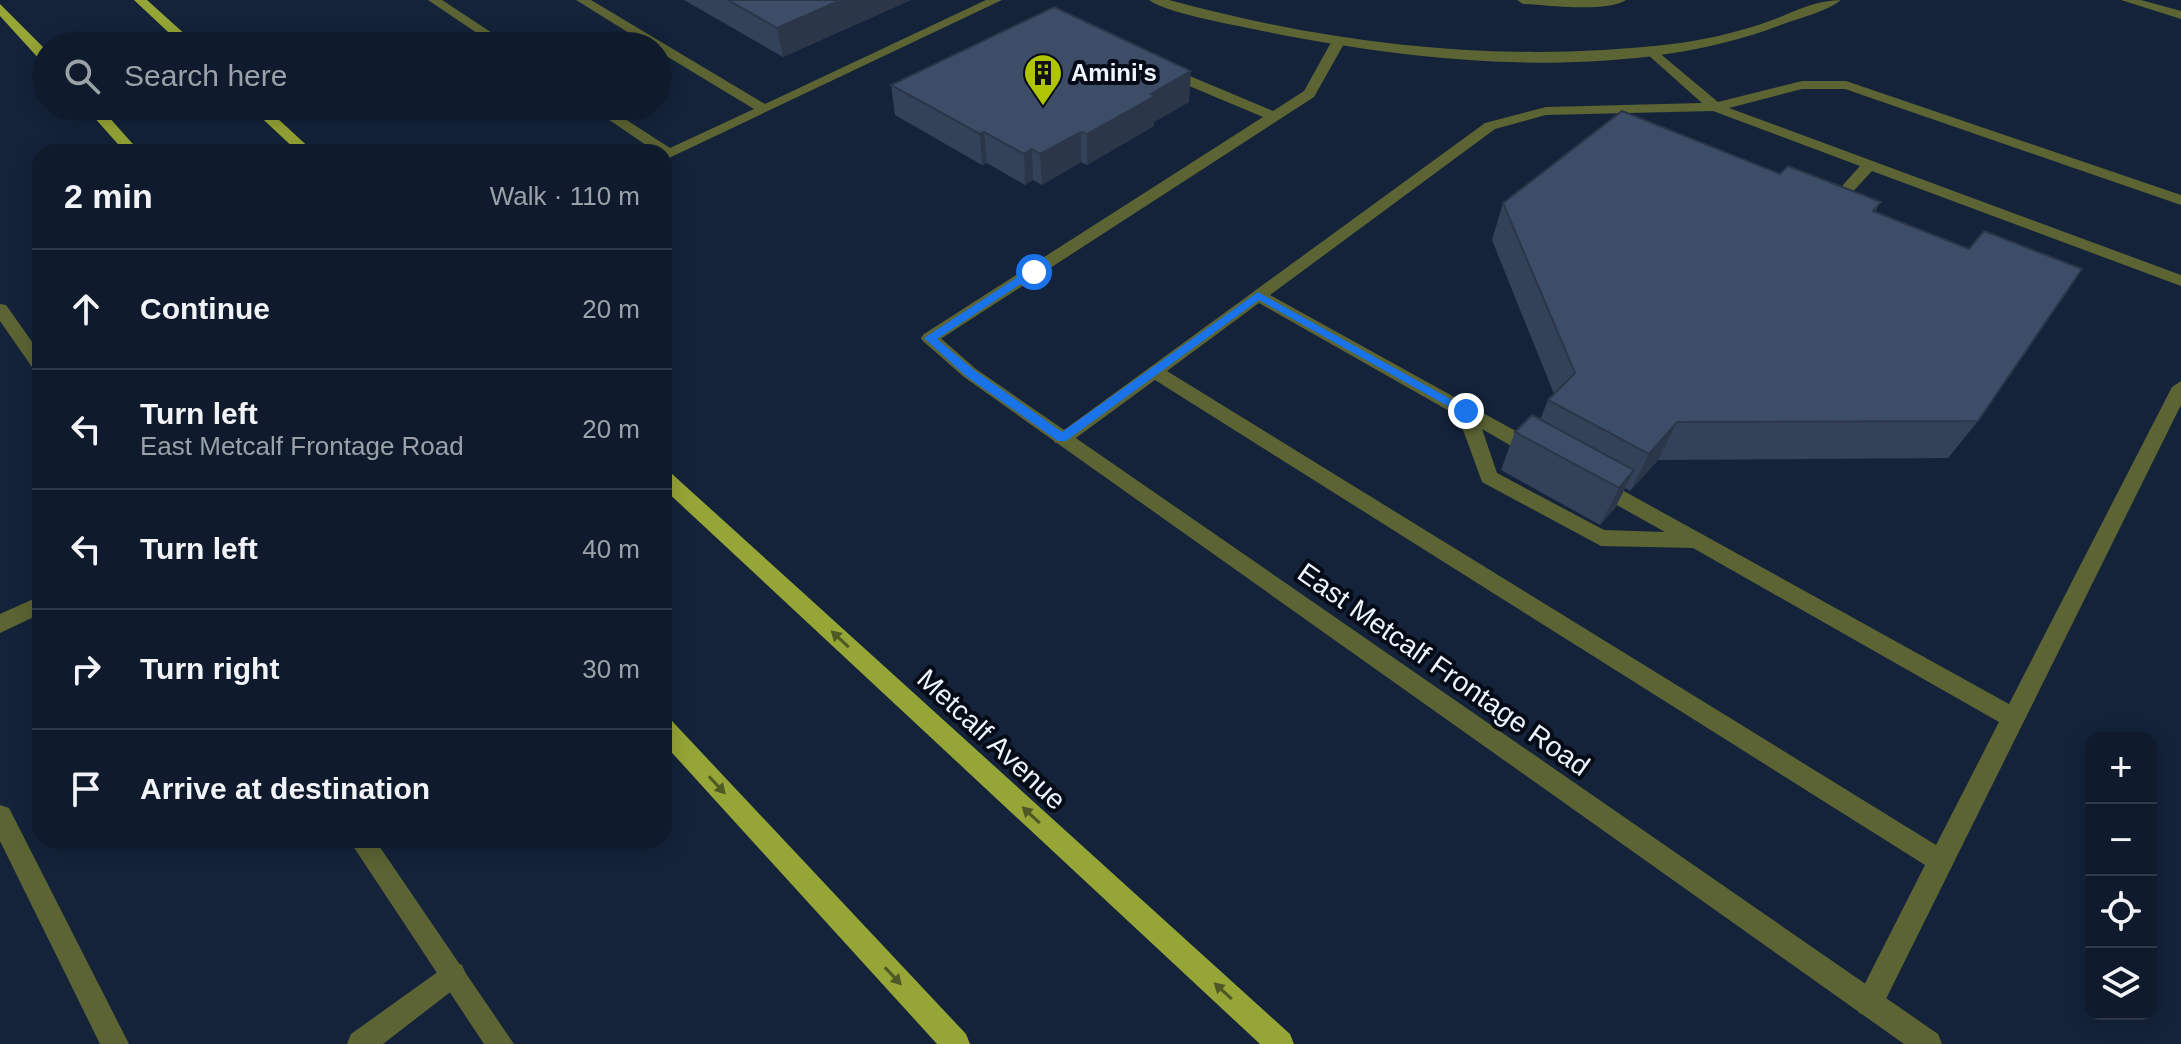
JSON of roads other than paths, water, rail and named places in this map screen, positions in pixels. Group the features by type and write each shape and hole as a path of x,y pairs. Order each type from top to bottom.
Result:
{"main road":[{"path":"140,0 175,32"},
{"path":"0,8 32,43"},
{"path":"104,120 126,144"},
{"path":"272,120 298,144"},
{"name":"Metcalf Avenue","path":"672,485 1280,1044"},
{"path":"672,737 956,1044"}],"street":[{"path":"434,0 483,32"},
{"path":"582,0 635,32"},
{"path":"672,153 996,0"},
{"path":"1156,0 1231,22 1338,42 1484,57 1575,56 1651,50 1741,35 1805,15 1835,0"},
{"path":"1523,0 1587,3 1620,0"},
{"path":"2127,0 2181,15"},
{"path":"1155,67 1275,117 1309,94 1338,42"},
{"path":"1651,50 1715,107 2181,281"},
{"path":"672,54 764,109"},
{"path":"1062,438 1490,126 1546,111 1715,107 1802,85 1846,85 2181,200"},
{"name":"East Metcalf Frontage Road","path":"1275,117 930,338 970,373 1928,1044"},
{"path":"617,120 654,144"},
{"path":"1829,209 1869,165"},
{"path":"1258,295 1547,457"},
{"path":"0,309 32,355"},
{"path":"1154,371 1942,862"},
{"path":"1869,1003 2181,387"},
{"path":"1466,411 1489,477 1601,538 1696,541"},
{"path":"1575,472 2013,718"},
{"path":"0,624 32,608"},
{"path":"0,816 115,1044"},
{"path":"366,848 500,1044"},
{"path":"361,1044 453,974"}],"place":[{"name":"Amini's","path":"1043,107"}]}
